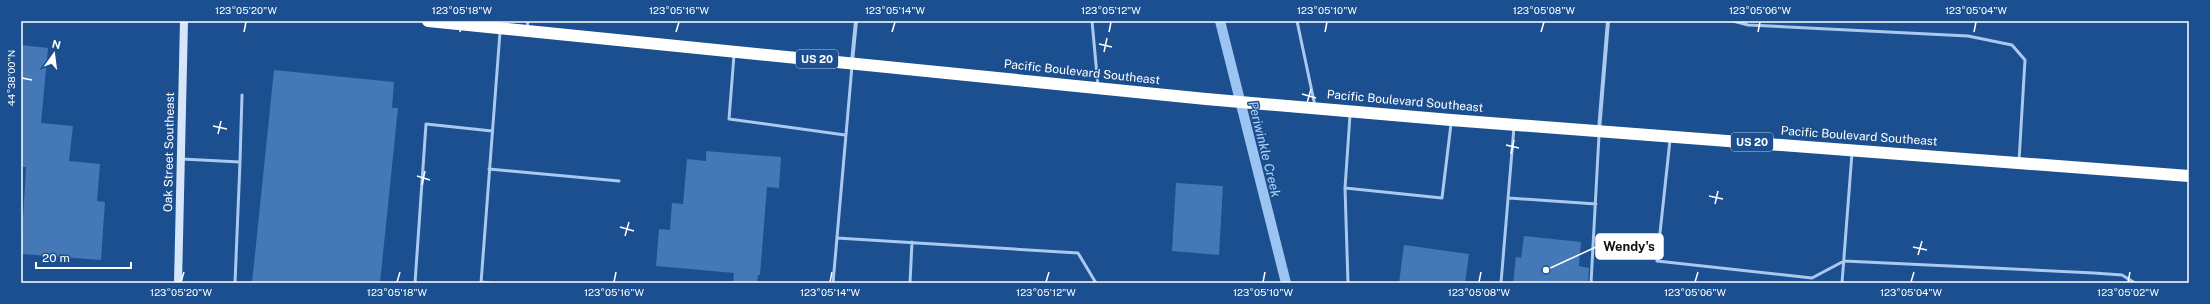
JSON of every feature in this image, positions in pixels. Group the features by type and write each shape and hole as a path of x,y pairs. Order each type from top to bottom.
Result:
{"highway":[{"name":"Pacific Boulevard Southeast","path":"428,21 500,28 528,26 734,51 1206,99 1451,120 1599,130 2189,176"}],"street":[{"name":"Oak Street Southeast","path":"178,283 184,21"},
{"path":"852,63 856,21"},
{"path":"1599,130 1608,21"}],"lane":[{"path":"1092,21 1098,88"},
{"path":"1297,21 1315,108"},
{"path":"1733,21 1748,25 1968,36 2012,45 2025,60 2018,163"},
{"path":"490,283 481,283 500,28"},
{"path":"734,51 729,119 845,135"},
{"path":"833,283 852,63"},
{"path":"235,283 242,95"},
{"path":"1348,283 1345,188 1350,111"},
{"path":"1345,188 1442,198 1451,120"},
{"path":"415,283 426,124 492,130"},
{"path":"1501,283 1514,124"},
{"path":"1591,283 1599,130"},
{"path":"1670,136 1657,261 1812,278 1844,261 2122,275 2135,283"},
{"path":"1842,283 1852,150"},
{"path":"180,159 240,162"},
{"path":"489,169 619,181"},
{"path":"1509,198 1596,204"},
{"path":"837,238 1078,253 1096,283"},
{"path":"910,283 912,242"}],"building":[{"path":"21,45 48,48 41,123 73,126 69,161 100,164 97,201 105,202 101,260 21,254 26,167 21,167"},
{"path":"274,70 394,82 392,108 398,108 380,283 252,283"},
{"path":"706,151 781,157 779,188 767,187 760,275 758,275 757,283 733,283 734,273 656,266 659,229 670,230 672,203 683,204 687,159 706,161"},
{"path":"1176,183 1223,186 1219,255 1172,251"},
{"path":"1524,236 1581,242 1579,266 1589,268 1588,283 1513,283 1516,257 1521,258"},
{"path":"1404,245 1469,254 1465,283 1399,283"}],"waterway":[{"name":"Periwinkle Creek","path":"1220,21 1286,283"}],"place":[{"name":"Wendy's","path":"1546,270"}]}
